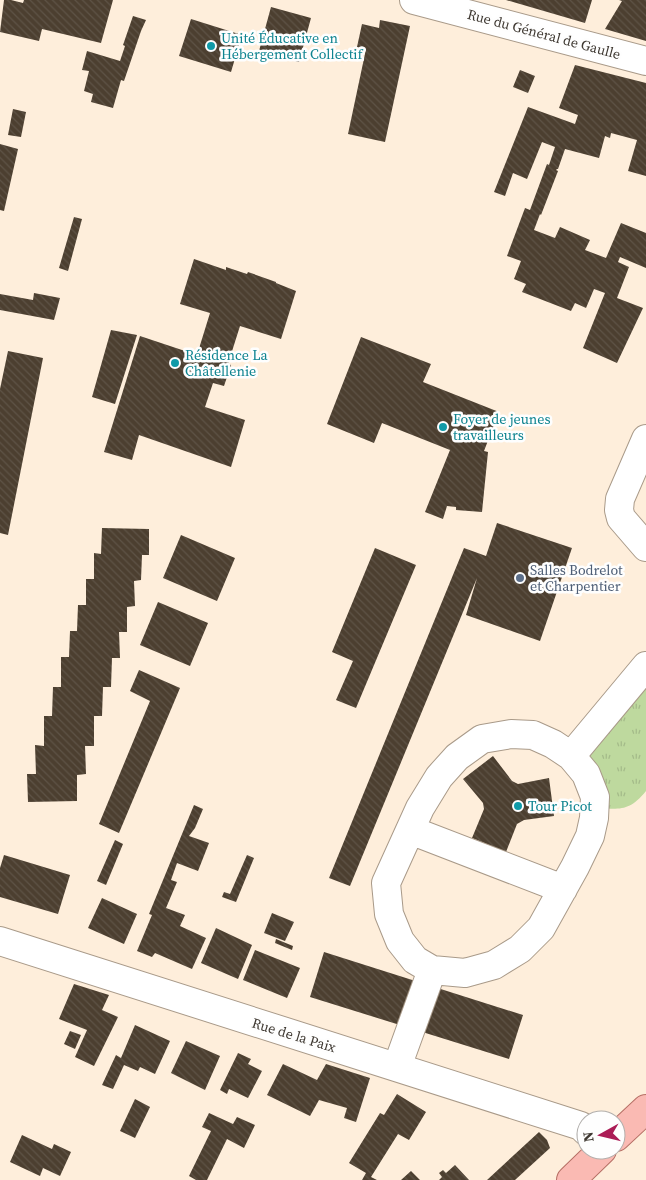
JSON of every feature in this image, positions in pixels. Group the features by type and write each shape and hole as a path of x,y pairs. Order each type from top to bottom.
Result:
{"main road":[{"path":"626,1128 646,1109"},
{"path":"571,1180 592,1160"}],"street":[{"name":"Rue du Général de Gaulle","path":"414,0 646,60"},
{"path":"646,439 620,499 619,510 621,518 646,547"},
{"path":"571,756 646,666"},
{"path":"511,734 533,735 553,744 571,756 586,774 595,797 594,818 590,836 576,867 541,928 520,949 494,965 465,973 432,970 415,960 400,941 389,914 386,883 410,830 420,808 439,777 457,757 482,739 511,734"},
{"path":"410,830 562,889"},
{"name":"Rue de la Paix","path":"0,941 576,1124"},
{"path":"398,1067 432,970"}],"green space":[{"path":"646,666 646,791 634,803 624,808 595,808 571,756"}],"building":[{"path":"4,0 23,3 24,0 113,0 101,43 42,29 39,41 0,32"},
{"path":"506,0 592,0 585,23"},
{"path":"619,0 646,0 646,41 605,29 622,1"},
{"path":"271,7 311,18 299,62 259,51"},
{"path":"133,16 146,20 124,81 121,80 113,108 91,102 93,94 84,91 89,71 82,70 87,51 120,61 125,46 123,45"},
{"name":"Unité Éducative en Hébergement Collectif","path":"191,19 242,35 231,72 179,56"},
{"path":"380,20 410,26 385,142 348,134 366,49 357,47 362,24 379,28"},
{"path":"575,65 646,83 646,176 628,171 637,140 611,133 610,138 605,136 599,158 565,149 534,230 555,238 560,227 590,240 585,250 606,258 621,223 646,233 646,268 620,257 618,262 629,267 617,298 643,308 617,363 583,348 605,293 594,289 586,308 575,303 571,311 522,292 526,284 514,279 521,261 507,256 525,208 530,210 555,147 542,142 527,179 513,173 505,196 494,192 528,107 575,124 578,115 559,108"},
{"path":"520,70 535,76 528,93 513,87"},
{"path":"13,109 26,112 21,137 8,135"},
{"path":"0,144 18,149 4,211 0,210"},
{"path":"74,217 82,219 68,271 59,268"},
{"name":"Résidence La Châtellenie","path":"194,259 226,270 226,267 247,274 248,272 296,291 281,339 240,326 228,364 231,365 224,386 213,383 205,407 245,420 231,467 139,435 132,460 104,452 140,336 197,355 210,313 180,304"},
{"path":"34,293 60,298 54,320 0,310 0,294 33,300"},
{"path":"111,330 137,335 115,404 92,397"},
{"name":"Foyer de jeunes travailleurs","path":"361,337 431,364 423,382 499,412 484,451 488,452 482,512 456,510 456,507 447,506 443,519 425,512 450,450 382,423 374,443 327,424"},
{"path":"8,351 43,358 8,535 0,533 0,389"},
{"path":"497,523 572,548 540,641 466,615 477,578 350,886 329,878 464,548 486,556"},
{"path":"102,528 149,529 149,555 142,555 141,580 134,581 135,606 127,607 127,632 119,632 120,658 112,658 111,687 103,687 102,716 94,716 94,746 85,746 86,774 77,775 77,801 28,802 27,774 36,774 35,745 44,746 44,716 52,716 53,687 61,687 61,657 69,657 70,631 77,631 78,605 86,605 86,579 94,579 94,553 101,554"},
{"path":"181,535 235,558 217,601 163,578"},
{"path":"375,548 416,565 356,708 336,700 353,661 332,652"},
{"path":"158,602 208,623 190,666 140,645"},
{"path":"139,670 180,688 119,833 99,824 150,701 130,691"},
{"name":"Tour Picot","path":"493,756 512,781 518,784 549,778 554,816 524,820 517,824 506,852 472,838 484,809 483,803 463,779"},
{"path":"194,805 203,809 195,828 189,836 209,843 198,871 177,863 171,880 177,882 166,908 185,915 180,926 206,938 192,969 155,953 152,957 137,951 152,915 149,914"},
{"path":"115,840 123,844 106,885 97,881"},
{"path":"4,855 70,875 58,914 0,897 0,868"},
{"path":"247,855 254,858 236,902 222,897 224,892 230,894"},
{"path":"102,898 137,914 124,944 88,928"},
{"path":"272,913 294,922 285,941 264,933"},
{"path":"216,928 252,945 238,979 201,963"},
{"path":"276,939 293,946 292,950 275,943"},
{"path":"255,950 300,968 287,998 243,980"},
{"path":"324,952 523,1015 509,1059 310,997"},
{"path":"74,984 109,995 102,1010 118,1017 94,1066 75,1057 87,1030 59,1019"},
{"path":"135,1025 170,1041 155,1074 140,1067 138,1071 124,1065 113,1089 102,1085 116,1055 121,1058"},
{"path":"70,1031 81,1035 75,1049 64,1044"},
{"path":"186,1041 220,1056 205,1090 171,1073"},
{"path":"238,1053 251,1059 248,1064 262,1071 248,1098 229,1089 227,1094 220,1090"},
{"path":"283,1064 317,1080 326,1064 370,1078 356,1122 344,1118 347,1108 319,1100 310,1116 267,1095"},
{"path":"397,1094 426,1112 409,1140 398,1134 371,1177 377,1180 362,1180 366,1173 349,1163 380,1113 384,1115"},
{"path":"135,1099 150,1107 135,1138 120,1131"},
{"path":"209,1113 233,1124 237,1117 255,1125 244,1148 227,1139 207,1180 196,1180 189,1176 211,1131 202,1127"},
{"path":"539,1132 547,1140 550,1148 515,1180 487,1180"},
{"path":"22,1135 52,1149 54,1144 71,1152 60,1176 43,1168 40,1176 10,1162"},
{"path":"455,1165 469,1180 439,1180 442,1177 439,1173 443,1170 446,1173"},
{"path":"411,1171 420,1180 401,1180"}],"place":[{"name":"Unité Éducative en Hébergement Collectif","path":"211,46"},
{"name":"Résidence La Châtellenie","path":"175,363"},
{"name":"Foyer de jeunes travailleurs","path":"443,427"},
{"name":"Salles Bodrelot et Charpentier","path":"520,578"},
{"name":"Tour Picot","path":"518,806"}]}
